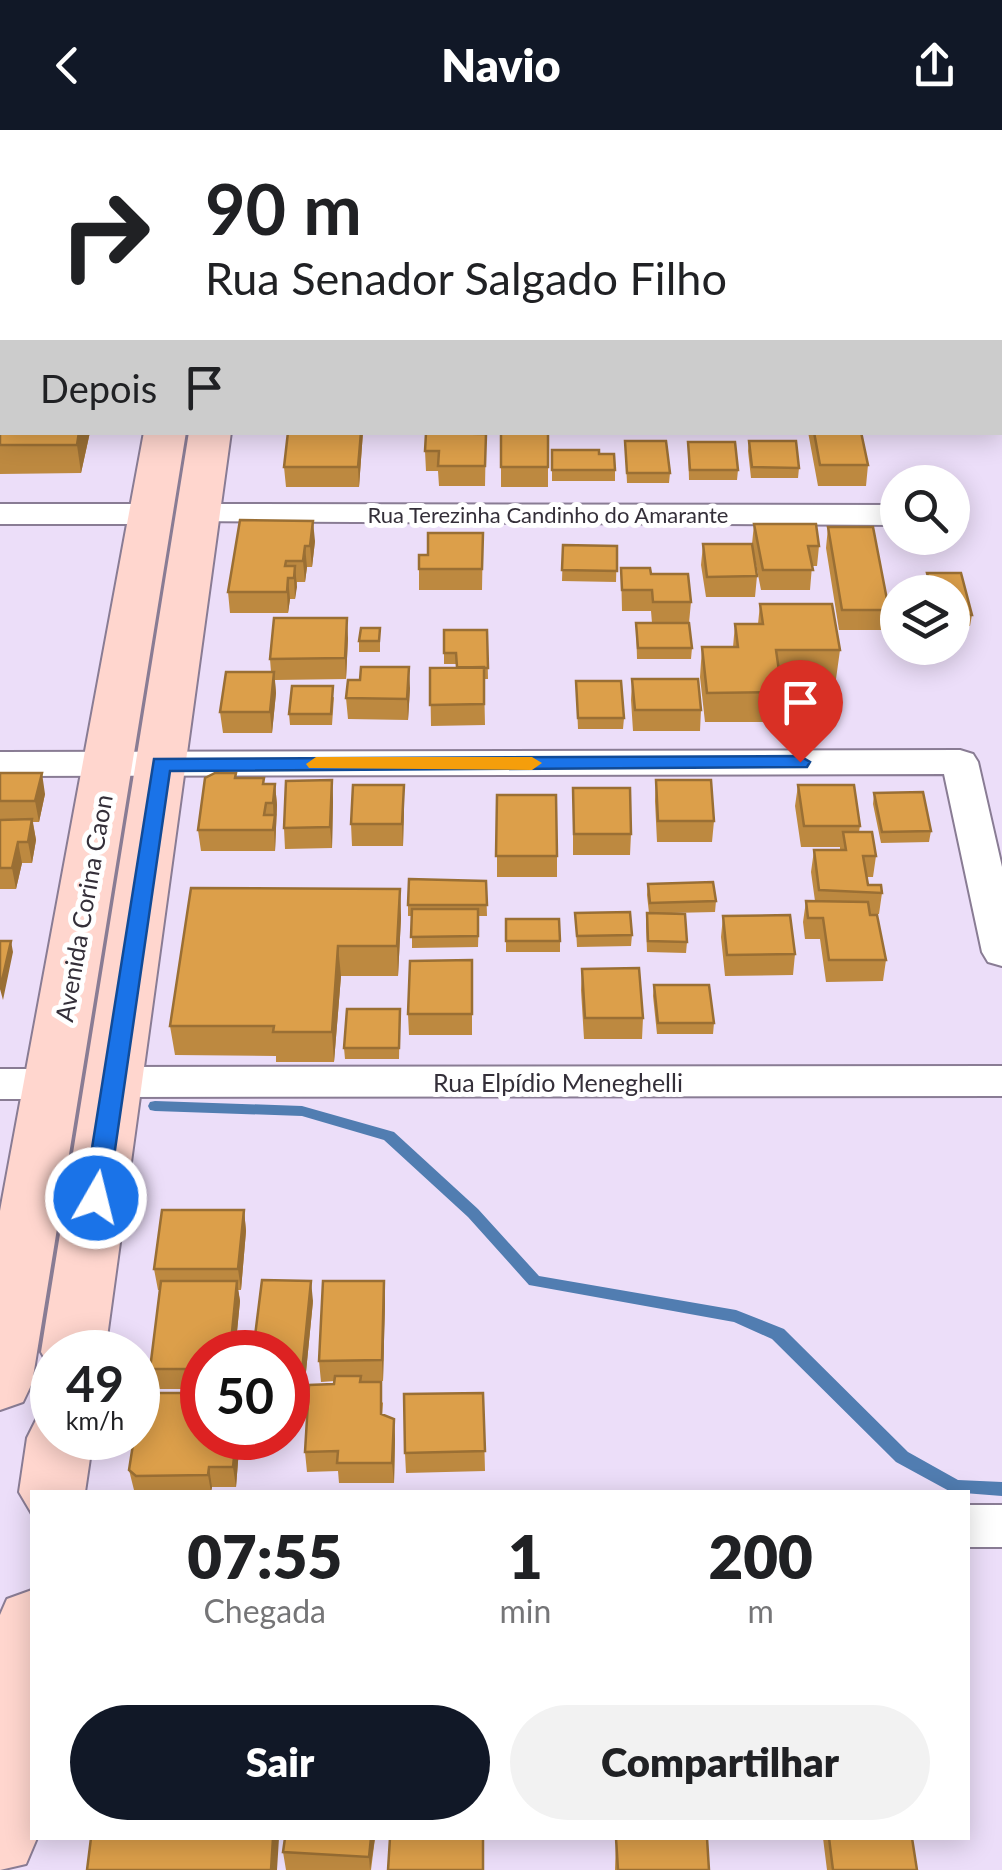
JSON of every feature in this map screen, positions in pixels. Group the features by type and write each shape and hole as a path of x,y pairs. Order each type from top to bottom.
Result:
{"main road":[{"name":"Avenida Corina Caon","path":"76,1330 161,764 175,514 165,435"},
{"name":"Avenida Corina Caon","path":"0,1382 108,764 175,514 209,435"},
{"path":"52,1490 57,1460"},
{"path":"0,1838 30,1635"}],"street":[{"name":"Rua Terezinha Candinho do Amarante","path":"0,514 880,515"},
{"path":"0,764 960,762 1002,952"},
{"name":"Rua Elpídio Meneghelli","path":"113,1082 1002,1082"},
{"path":"0,1084 52,1084"},
{"path":"970,1526 1002,1526"}],"building":[{"path":"0,435 79,435 77,445 0,445"},
{"path":"288,435 361,435 358,467 284,467"},
{"path":"426,435 486,435 485,466 438,466 439,451 425,451"},
{"path":"501,435 548,435 548,467 501,467"},
{"path":"815,435 862,435 868,465 820,465"},
{"path":"625,441 666,441 670,473 627,473"},
{"path":"749,441 796,441 799,468 752,467"},
{"path":"688,442 735,442 738,470 690,470"},
{"path":"552,450 599,450 599,454 614,454 615,470 552,470"},
{"path":"240,520 313,521 310,546 305,546 303,561 286,561 285,566 295,566 294,578 288,578 287,592 228,592"},
{"path":"754,524 816,524 819,546 808,546 813,570 763,570"},
{"path":"828,527 873,527 882,575 880,610 842,610"},
{"path":"428,533 483,533 482,569 419,569 419,555 428,555"},
{"path":"703,544 752,544 757,576 707,577"},
{"path":"563,545 617,546 617,571 562,570"},
{"path":"621,568 650,568 651,574 688,574 691,602 653,602 652,590 622,590"},
{"path":"927,573 962,575 928,575"},
{"path":"760,604 832,604 840,650 776,650 782,692 707,693 702,647 738,647 735,624 763,624"},
{"path":"274,618 347,618 345,658 270,659"},
{"path":"636,623 689,623 692,648 638,648"},
{"path":"361,628 380,628 379,641 359,641"},
{"path":"444,630 487,630 488,668 457,667 456,653 444,653"},
{"path":"361,667 409,667 407,699 346,698 348,680 360,680"},
{"path":"484,667 484,704 430,705 430,668"},
{"path":"226,672 274,672 270,712 220,712"},
{"path":"632,679 698,679 701,710 635,710"},
{"path":"576,681 621,681 624,718 578,718"},
{"path":"292,686 333,686 331,714 289,714"},
{"path":"0,773 42,773 35,801 0,801"},
{"path":"215,773 264,778 263,784 275,784 273,803 266,803 264,815 275,815 273,830 198,830 205,778"},
{"path":"332,780 330,827 284,828 286,781"},
{"path":"656,780 711,780 714,821 658,821"},
{"path":"353,785 404,785 402,824 351,824"},
{"path":"798,785 854,785 860,826 804,826"},
{"path":"573,788 630,788 631,834 574,834"},
{"path":"923,792 931,831 882,832 874,793"},
{"path":"497,795 556,795 557,856 496,856"},
{"path":"32,819 28,842 18,842 12,868 0,868 0,820"},
{"path":"843,832 872,832 876,856 863,856 868,885 881,885 882,893 819,890 814,850 846,850"},
{"path":"409,879 486,881 487,905 408,905"},
{"path":"713,882 716,901 650,903 648,884"},
{"path":"191,888 400,889 397,946 338,946 332,1032 273,1032 274,1026 170,1026"},
{"path":"806,901 868,902 870,915 877,915 886,960 829,960 823,918 808,918"},
{"path":"412,909 478,909 478,936 411,937"},
{"path":"630,912 632,935 577,936 575,913"},
{"path":"647,913 685,914 687,942 648,941"},
{"path":"790,915 795,954 727,955 723,916"},
{"path":"506,919 559,919 560,941 506,941"},
{"path":"0,941 11,941 0,989"},
{"path":"472,960 472,1014 408,1014 410,961"},
{"path":"639,968 643,1018 585,1018 582,969"},
{"path":"654,985 709,985 714,1023 658,1023"},
{"path":"347,1009 400,1009 399,1048 344,1048"},
{"path":"162,1210 244,1210 238,1269 154,1269"},
{"path":"262,1280 311,1281 306,1330 256,1330"},
{"path":"161,1281 237,1281 232,1330 180,1330 180,1369 160,1369 160,1330 155,1330"},
{"path":"323,1281 384,1281 382,1360 319,1361"},
{"path":"335,1376 361,1376 360,1382 381,1382 381,1414 394,1419 392,1463 337,1463 338,1451 310,1452 310,1385 334,1384"},
{"path":"160,1393 180,1393 180,1460 234,1460 233,1467 209,1467 208,1475 136,1476 129,1470 131,1460 160,1460"},
{"path":"483,1393 485,1451 405,1453 404,1394"},
{"path":"91,1840 273,1840 271,1870 87,1870"},
{"path":"285,1840 371,1840 369,1857 283,1852"},
{"path":"390,1840 483,1840 483,1870 388,1870"},
{"path":"616,1840 707,1840 709,1870 618,1870"},
{"path":"829,1840 912,1840 917,1870 833,1870"}],"waterway":[{"path":"155,1106 302,1111 389,1136 473,1213 534,1281 736,1316 778,1334 902,1457 956,1487 1002,1489"}],"slow traffic":[{"path":"316,764 532,763"}],"route":[{"path":"96,1198 161,764 800,762"}]}
